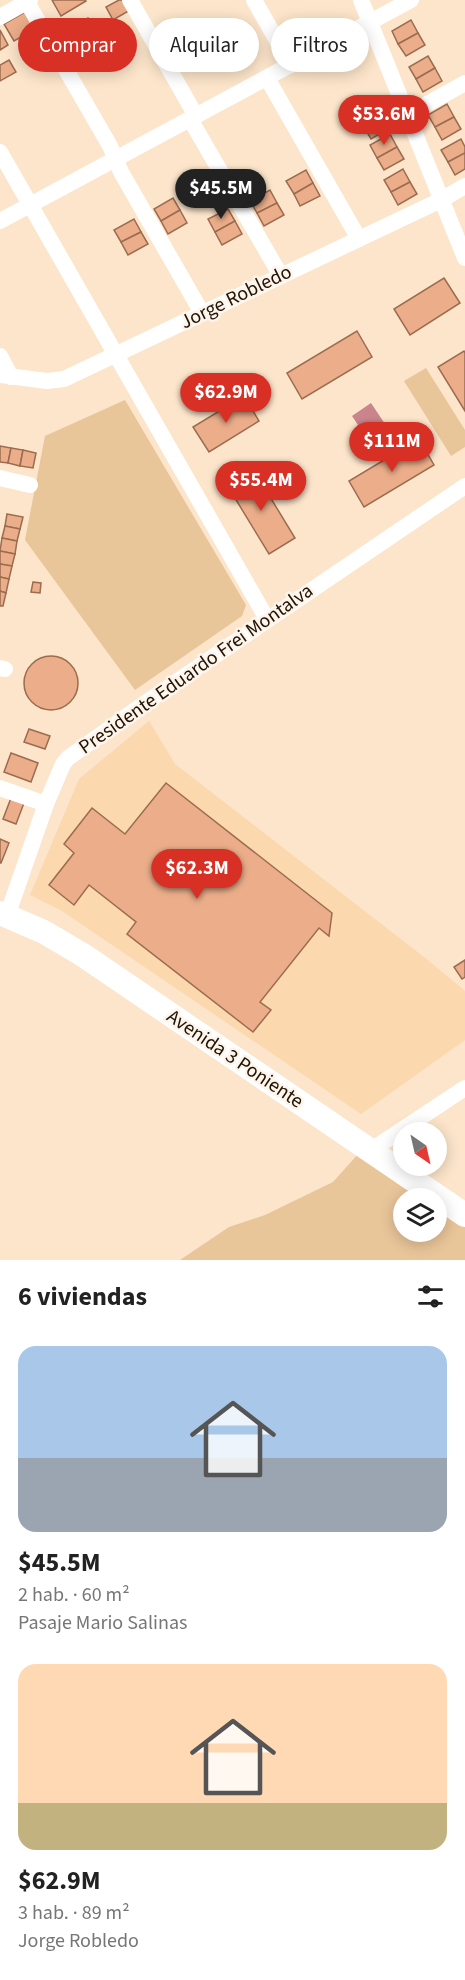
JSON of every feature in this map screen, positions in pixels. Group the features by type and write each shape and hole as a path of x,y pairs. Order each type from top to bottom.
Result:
{"main road":[{"name":"Avenida 3 Poniente","path":"4,915 44,932 83,955 465,1215"}],"street":[{"path":"130,0 281,276"},
{"path":"254,0 271,30"},
{"path":"361,0 465,258"},
{"path":"370,22 411,0"},
{"path":"0,17 29,1 110,146 121,172 202,314"},
{"path":"0,221 278,72"},
{"path":"267,78 359,239"},
{"path":"407,115 465,83"},
{"path":"0,152 267,619"},
{"name":"Jorge Robledo","path":"6,376 56,381 202,314 441,200 465,186"},
{"path":"0,356 6,376"},
{"path":"0,478 30,485"},
{"name":"Presidente Eduardo Frei Montalva","path":"4,915 46,804 63,764 68,758 267,619 465,486"},
{"path":"0,788 46,804"},
{"path":"370,1151 465,1088"}],"shaded area":[{"path":"426,368 465,430 465,447 451,456 404,381"},
{"path":"125,400 246,605 242,616 135,690 25,540 45,436"},
{"path":"371,403 389,430 370,443 352,416"},
{"path":"149,721 175,764 465,991 465,1040 361,1114 62,911 30,895 79,779"},
{"path":"359,1153 412,1188 393,1188 393,1242 447,1242 447,1212 465,1224 465,1260 180,1260 229,1227 265,1215 333,1182"}],"building":[{"path":"52,0 85,0 86,1 61,16"},
{"path":"119,0 127,0 132,9 116,18 112,18 106,7"},
{"path":"30,9 34,18 18,18 18,39 14,41 4,24"},
{"path":"411,20 418,33 398,44 392,31"},
{"path":"0,30 8,45 0,50"},
{"path":"418,33 425,45 406,56 398,44"},
{"path":"428,56 435,68 416,79 409,67"},
{"path":"9,60 16,72 0,81 0,65"},
{"path":"435,68 442,81 423,92 416,79"},
{"path":"377,103 384,116 364,127 357,114"},
{"path":"447,104 454,117 435,127 428,115"},
{"path":"384,116 390,128 371,139 364,127"},
{"path":"454,117 461,129 442,140 435,127"},
{"path":"390,134 397,147 377,158 370,145"},
{"path":"461,139 465,153 448,162 441,150"},
{"path":"397,147 404,159 384,170 377,158"},
{"path":"465,153 465,169 455,175 448,162"},
{"path":"403,169 410,182 391,192 384,180"},
{"path":"306,170 313,183 294,194 286,181"},
{"path":"410,182 417,194 398,205 391,192"},
{"path":"313,183 320,196 300,206 294,194"},
{"path":"270,190 277,203 257,213 250,201"},
{"path":"173,198 180,210 161,221 154,209"},
{"path":"277,203 284,215 264,226 257,213"},
{"path":"228,209 235,221 215,232 208,219"},
{"path":"180,210 187,223 168,234 161,221"},
{"path":"134,219 141,232 121,242 114,230"},
{"path":"235,221 242,234 222,245 215,232"},
{"path":"141,232 148,244 128,255 121,242"},
{"path":"444,278 460,303 410,335 394,309"},
{"path":"357,331 372,357 302,399 287,373"},
{"path":"464,351 465,353 465,411 438,367"},
{"path":"244,396 259,421 209,452 193,427"},
{"path":"419,439 434,465 364,507 349,481"},
{"path":"0,446 11,448 8,463 0,462"},
{"path":"11,448 23,450 20,466 8,463"},
{"path":"23,450 36,453 33,468 20,466"},
{"path":"253,469 295,538 269,554 227,485"},
{"path":"7,514 23,517 20,529 5,526"},
{"path":"5,526 20,529 17,541 2,538"},
{"path":"2,538 17,541 15,554 0,551"},
{"path":"0,551 15,554 12,566 0,564"},
{"path":"0,564 12,566 9,579 0,577"},
{"path":"0,577 9,579 6,593 0,591"},
{"path":"33,582 41,583 40,593 31,592"},
{"path":"0,591 6,593 3,606 0,606"},
{"path":"46,656 56,656 66,660 74,668 78,683 74,698 66,706 56,710 46,710 36,706 28,698 24,688 24,678 28,668 36,660"},
{"path":"29,729 50,736 45,749 24,742"},
{"path":"11,753 38,763 31,782 4,772"},
{"path":"166,783 332,913 329,936 319,928 260,1002 271,1010 253,1032 127,934 136,922 89,885 74,905 49,885 74,853 64,844 92,808 125,834"},
{"path":"11,798 24,803 16,824 3,819"},
{"path":"0,839 9,843 1,863 0,863"},
{"path":"465,960 465,977 462,979 454,967"}]}
